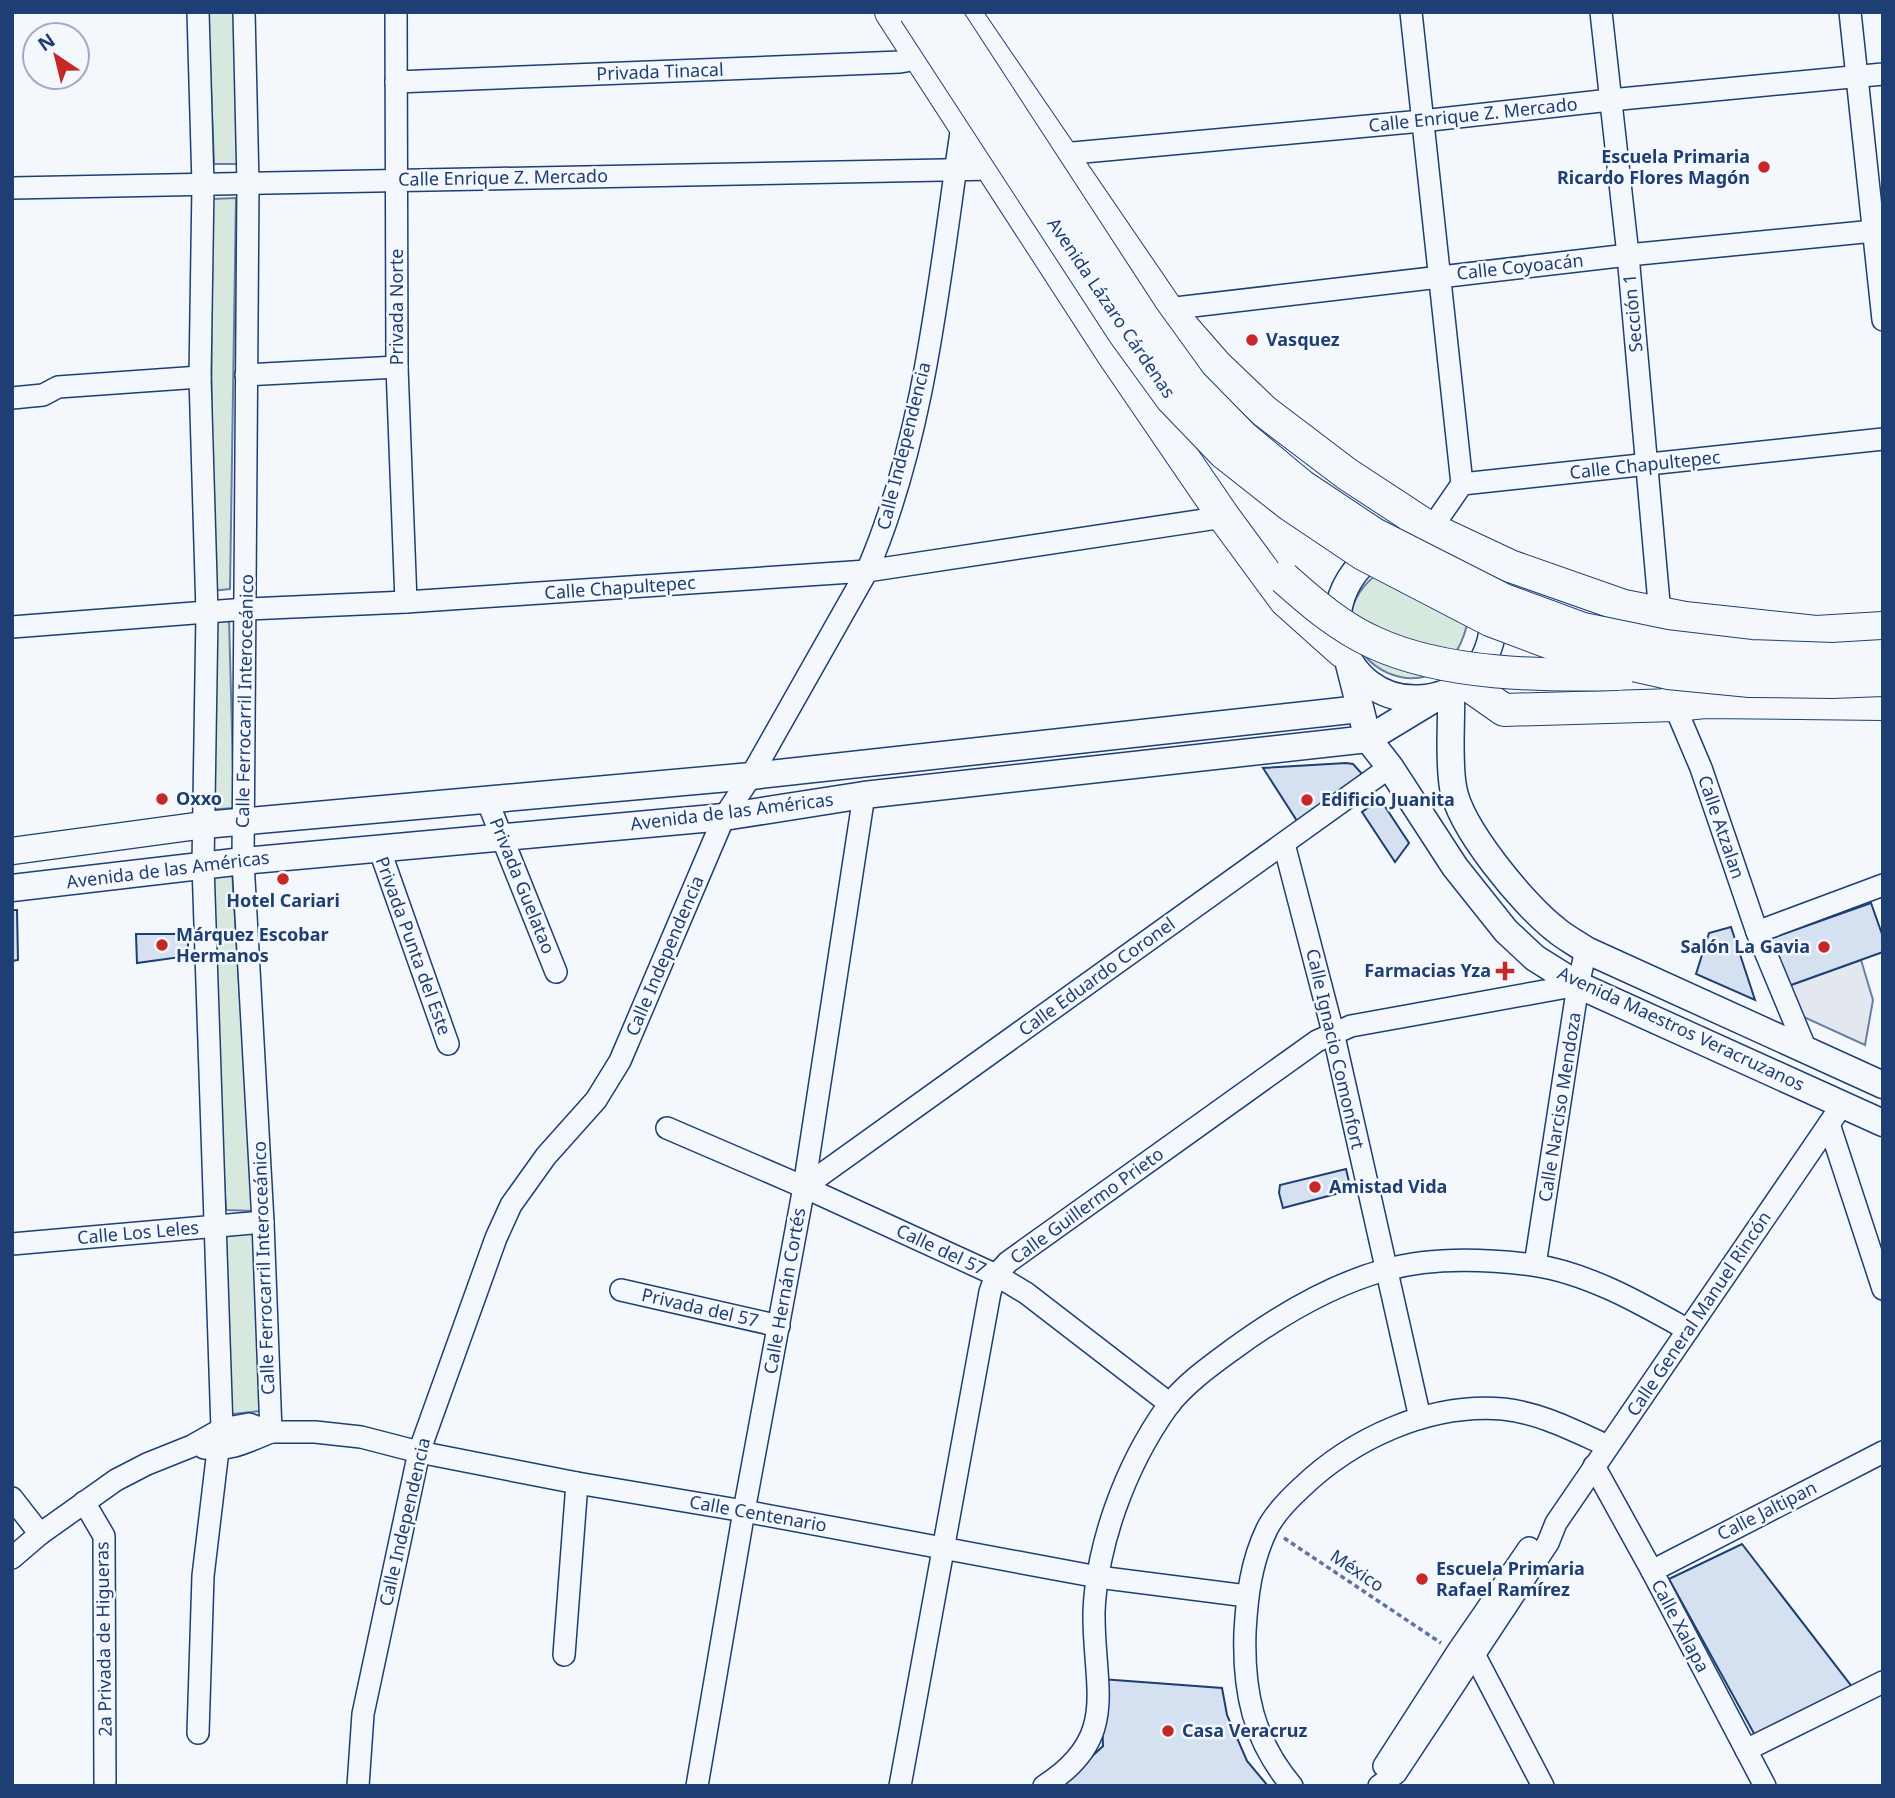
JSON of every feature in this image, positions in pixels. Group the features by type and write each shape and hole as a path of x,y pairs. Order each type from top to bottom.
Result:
{"highway":[{"path":"960,13 1062,155 1167,309 1216,365 1264,411 1347,474 1431,529 1510,566 1624,606 1672,616 1816,632 1883,628"},
{"name":"Avenida Lázaro Cárdenas","path":"960,13 1144,319 1191,384 1242,436 1302,486 1374,534 1504,600 1583,629 1665,646 1750,656 1833,659 1883,656"},
{"path":"910,17 923,58 1114,356 1224,517 1285,600 1346,658"},
{"name":"Avenida Lázaro Cárdenas","path":"910,17 1124,333 1172,399 1224,453 1290,505 1363,554 1490,620 1574,652 1668,673 1750,681 1883,680"},
{"path":"1114,356 1165,412 1284,578 1323,613 1375,643 1429,661 1473,668 1566,675 1668,673"},
{"path":"1593,708 1616,682 1625,658 1629,635 1624,606"},
{"path":"1672,616 1676,664 1686,686 1690,704"},
{"path":"1452,689 1504,710 1690,704 1883,705"}],"main road":[{"path":"923,58 945,40 960,13"},
{"path":"1431,529 1453,544 1476,571 1489,592 1494,616 1491,640 1481,663 1452,689 1413,699 1388,695 1366,683 1346,658 1336,620 1343,589 1362,563 1431,529"},
{"name":"Avenida Maestros Veracruzanos","path":"1346,658 1368,739 1390,767 1455,867 1506,931 1535,958 1578,985 1835,1114 1883,1123"},
{"name":"Avenida Maestros Veracruzanos","path":"1452,689 1453,788 1463,815 1482,848 1531,908 1556,930 1586,950 1883,1085"},
{"name":"Avenida de las Américas","path":"12,888 243,861 724,817 864,796 1368,739 1452,689"},
{"name":"Avenida de las Américas","path":"12,852 204,825 751,776 1360,709"}],"street":[{"path":"198,12 203,185 200,377 207,613 203,865 222,1429"},
{"name":"Calle Ferrocarril Interoceánico","path":"244,12 248,184 243,861 263,1222 271,1432"},
{"name":"Privada Norte","path":"396,12 397,367 406,603"},
{"path":"1410,12 1462,484 1431,529"},
{"name":"Sección 1","path":"1601,12 1628,255 1646,466 1672,616"},
{"path":"1850,12 1880,231 1883,320"},
{"name":"Privada Tinacal","path":"396,82 900,62 923,58"},
{"name":"Calle Enrique Z. Mercado","path":"1062,155 1883,74"},
{"name":"Calle Independencia","path":"358,1786 362,1714 419,1452 496,1238 511,1205 546,1156 596,1100 620,1061 724,817 751,776 867,571 882,537 926,365 962,119"},
{"name":"Calle Enrique Z. Mercado","path":"12,188 995,169"},
{"name":"Calle Coyoacán","path":"1167,309 1628,255 1880,231"},
{"path":"246,375 397,367"},
{"path":"12,398 43,395 58,387 200,377"},
{"path":"12,385 43,381 58,387"},
{"name":"Calle Chapultepec","path":"1462,484 1883,439"},
{"name":"Calle Chapultepec","path":"12,627 246,609 406,603 867,571 1224,517"},
{"name":"Calle Atzalan","path":"1624,606 1690,704 1701,768 1757,932 1807,1052"},
{"name":"Calle Eduardo Coronel","path":"804,1187 1390,767"},
{"name":"Calle Hernán Cortés","path":"697,1786 804,1187 864,796"},
{"name":"Privada Guelatao","path":"487,800 556,972"},
{"name":"Calle Ignacio Comonfort","path":"1284,844 1333,1032 1420,1418"},
{"name":"Privada Punta del Este","path":"379,848 448,1044"},
{"path":"1757,932 1883,885"},
{"name":"Calle Narciso Mendoza","path":"1535,1265 1578,985 1586,950"},
{"name":"Calle Guillermo Prieto","path":"900,1786 990,1292 996,1275 1008,1262 1333,1032 1351,1026 1578,985"},
{"path":"1835,1114 1883,1289"},
{"name":"Calle General Manuel Rincón","path":"1379,1786 1396,1773 1548,1543 1556,1523 1835,1114"},
{"path":"667,1128 804,1187"},
{"name":"Calle del 57","path":"804,1187 996,1275 1026,1293 1170,1404"},
{"name":"Calle Los Leles","path":"12,1244 263,1222"},
{"path":"1044,1786 1061,1775 1080,1756 1093,1737 1099,1715 1094,1611 1098,1577 1115,1511 1140,1448 1170,1404 1209,1368 1266,1325 1325,1293 1386,1270 1434,1262 1489,1261 1535,1265 1604,1287 1642,1304 1688,1330"},
{"name":"Privada del 57","path":"621,1290 779,1326"},
{"path":"1292,1786 1265,1744 1250,1707 1244,1651 1247,1596 1255,1561 1268,1527 1286,1502 1318,1471 1373,1437 1420,1418 1459,1410 1504,1409 1547,1418 1608,1446"},
{"name":"Calle Centenario","path":"12,1558 40,1534 116,1480 192,1446 222,1429 249,1424 271,1432 315,1432 361,1437 419,1452 577,1483 1098,1577 1247,1596"},
{"name":"Calle Centenario","path":"192,1446 218,1451 271,1432"},
{"path":"198,1733 203,1576 218,1451"},
{"name":"Calle Jaltipan","path":"1652,1571 1883,1452"},
{"name":"Calle Xalapa","path":"1594,1466 1765,1786"},
{"path":"565,1655 577,1483"},
{"path":"12,1498 40,1534"},
{"name":"2a Privada de Higueras","path":"84,1502 104,1536 105,1782"},
{"name":"Calle General Manuel Rincón","path":"1379,1786 1384,1764 1458,1651 1536,1537 1556,1523"},
{"path":"1475,1656 1543,1786"},
{"path":"1746,1750 1883,1682"}],"path":[{"name":"México","path":"1268,1527 1431,1638"}],"shaded area":[{"path":"208,12 234,12 239,164 214,164"},
{"path":"236,198 230,589 212,591 211,199"},
{"path":"1387,567 1467,625 1450,660 1427,676 1400,677 1376,666 1358,646 1351,621 1359,594"},
{"path":"229,617 234,808 206,810 200,619"},
{"path":"232,870 253,1211 226,1210 205,872"},
{"path":"1861,960 1873,1000 1865,1045 1795,1013 1780,989"},
{"path":"253,1230 260,1411 232,1414 220,1232"}],"building":[{"name":"Edificio Juanita","path":"1353,764 1364,776 1299,824 1263,768"},
{"path":"1380,799 1409,843 1395,862 1362,812"},
{"name":"Salón La Gavia","path":"1871,903 1883,937 1883,952 1780,989 1764,941"},
{"path":"12,910 17,910 18,960 12,961"},
{"path":"1731,927 1755,1000 1696,974 1709,933"},
{"name":"Márquez Escobar Hermanos","path":"136,934 188,934 188,956 137,963"},
{"name":"Amistad Vida","path":"1346,1169 1351,1190 1283,1208 1280,1185"},
{"path":"1742,1544 1856,1692 1757,1739 1669,1579"},
{"name":"Casa Veracruz","path":"1101,1679 1222,1688 1227,1715 1247,1761 1268,1786 1060,1786 1103,1746"}],"place":[{"name":"Escuela Primaria Ricardo Flores Magón","path":"1764,167"},
{"name":"Vasquez","path":"1252,340"},
{"name":"Oxxo","path":"162,799"},
{"name":"Edificio Juanita","path":"1307,800"},
{"name":"Hotel Cariari","path":"283,879"},
{"name":"Márquez Escobar Hermanos","path":"162,945"},
{"name":"Salón La Gavia","path":"1824,947"},
{"name":"Farmacias Yza","path":"1505,971"},
{"name":"Amistad Vida","path":"1315,1187"},
{"name":"Escuela Primaria Rafael Ramírez","path":"1422,1579"},
{"name":"Casa Veracruz","path":"1168,1731"}]}
